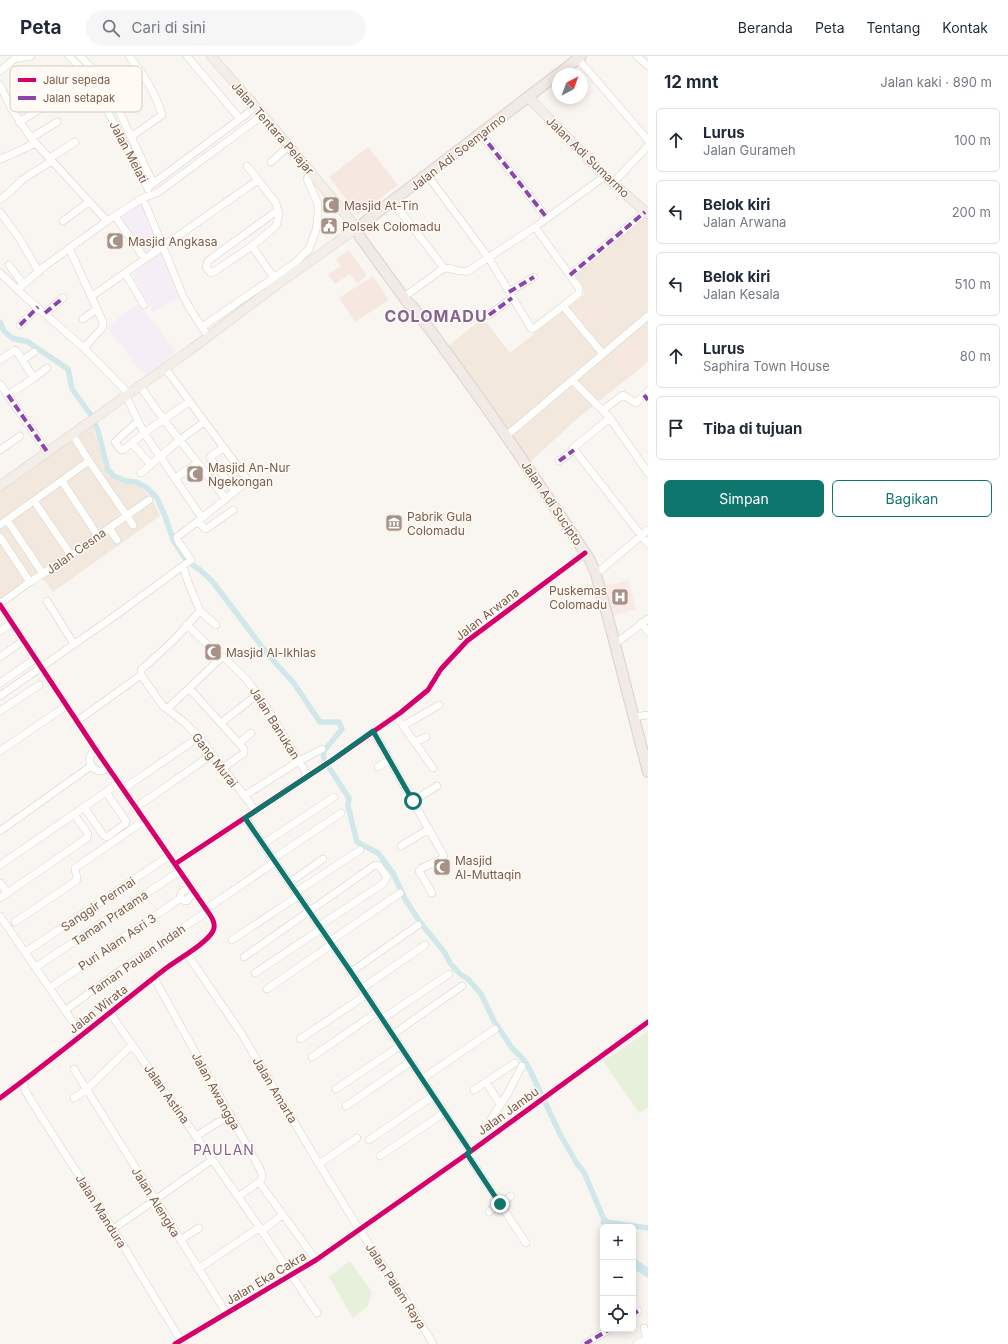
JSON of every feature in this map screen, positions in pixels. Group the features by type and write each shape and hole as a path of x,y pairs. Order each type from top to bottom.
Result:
{"highway":[{"name":"Jalan Adi Soemarmo","path":"565,68 579,57"},
{"name":"Jalan Adi Soemarmo","path":"358,228 428,176 552,79"},
{"name":"Jalan Adi Sucipto","path":"358,228 364,233 408,294 412,300 413,307"},
{"name":"Jalan Adi Sucipto","path":"358,228 360,237 408,304 413,307 446,350 590,560 596,574 648,772"}],"main road":[{"name":"Jalan Tentara Pelajar","path":"211,56 263,115 334,200"},
{"name":"Jalan Adi Sumarmo","path":"529,98 605,176 647,213"},
{"name":"Jalan Adi Sucipto","path":"334,200 358,228"},
{"path":"0,486 73,435 278,284 358,228"}],"street":[{"path":"0,71 14,59 30,56"},
{"name":"Jalan Melati","path":"69,56 79,66"},
{"path":"80,56 90,66"},
{"path":"129,56 136,66"},
{"path":"187,56 240,119"},
{"path":"636,56 648,66"},
{"path":"579,57 648,140"},
{"path":"132,136 162,115 142,74"},
{"path":"0,85 10,106"},
{"path":"18,290 23,284 69,248 115,216 256,107"},
{"path":"13,112 33,141 107,221"},
{"path":"19,122 34,112"},
{"name":"Jalan Melati","path":"108,112 148,191"},
{"path":"120,112 132,136 163,247 183,296 208,336"},
{"path":"148,191 157,193 263,115"},
{"path":"0,159 33,141 57,122"},
{"path":"481,134 547,218"},
{"path":"0,198 10,193 18,184 75,142"},
{"path":"271,162 289,146"},
{"path":"613,183 648,146"},
{"path":"247,166 276,203 278,210 279,215 275,229 213,272 207,269 206,267 208,261 278,210"},
{"path":"202,327 299,260 311,245 316,230 318,204 307,179 311,173"},
{"path":"428,176 488,257 532,329 564,306 580,291 535,227"},
{"path":"408,294 444,268 465,272 535,227 605,176"},
{"path":"92,296 258,180"},
{"path":"63,221 89,202"},
{"path":"393,202 444,268"},
{"path":"0,212 19,238 39,272"},
{"path":"570,275 647,213"},
{"path":"115,216 145,259"},
{"path":"252,246 274,278"},
{"path":"69,248 103,322 103,325 84,348"},
{"path":"9,265 23,284"},
{"path":"0,273 84,348 127,395 144,433 175,478 204,528 206,529 233,510"},
{"path":"125,273 144,305"},
{"path":"489,315 510,295 534,277"},
{"path":"45,313 63,298"},
{"path":"564,306 603,354"},
{"path":"20,325 38,307"},
{"path":"84,319 97,309"},
{"path":"506,436 648,316"},
{"path":"0,360 14,350 23,360 34,378"},
{"path":"23,360 34,352"},
{"path":"8,395 47,368"},
{"path":"165,368 247,479 246,482 226,499 177,537 186,563 188,582 200,611 216,625"},
{"path":"572,380 610,418 648,473"},
{"path":"0,384 48,453"},
{"path":"140,386 164,420 226,499"},
{"path":"603,410 623,395 636,403 647,396"},
{"path":"138,421 115,442 122,450 189,402"},
{"path":"559,461 574,450 573,448 610,418"},
{"path":"140,473 180,439 204,422"},
{"path":"73,435 133,526"},
{"path":"0,450 20,436"},
{"path":"132,443 150,464"},
{"path":"223,448 210,458 235,491"},
{"path":"574,450 648,544"},
{"path":"0,525 89,461"},
{"path":"175,478 198,463"},
{"path":"62,481 98,536"},
{"name":"Jalan Cesna","path":"1,603 149,500"},
{"path":"34,501 71,555"},
{"path":"7,520 43,574"},
{"path":"109,528 117,540"},
{"path":"596,574 648,530"},
{"path":"0,537 30,582"},
{"name":"Jalan Arwana","path":"175,864 324,766 396,716 428,690 448,660 467,641 585,553"},
{"path":"0,696 186,563"},
{"path":"47,602 74,644"},
{"path":"1,603 45,675 77,720 135,808 145,820 207,910"},
{"path":"77,720 141,675 141,670 146,664 174,640 200,611"},
{"path":"615,644 648,619"},
{"path":"0,631 12,623"},
{"path":"641,623 648,632"},
{"name":"Jalan Banukan","path":"187,625 221,658 225,658 246,679 258,694 308,776"},
{"path":"0,657 23,641"},
{"path":"167,709 221,658"},
{"path":"0,683 35,659"},
{"path":"0,711 39,684 45,675"},
{"name":"Gang Murai","path":"141,675 157,698 167,709 200,737 256,811"},
{"path":"39,684 50,682"},
{"path":"189,688 244,749 244,753 223,768"},
{"path":"221,723 258,694"},
{"path":"403,726 439,705"},
{"path":"0,751 66,706"},
{"path":"634,718 648,715"},
{"path":"396,716 433,768"},
{"path":"373,731 444,856 442,859 422,868 419,871 432,893"},
{"path":"239,743 251,733"},
{"path":"0,865 106,792 121,786 200,737"},
{"path":"415,742 426,737"},
{"path":"96,750 89,758 91,766 98,771 108,768"},
{"path":"244,796 299,761 322,750"},
{"path":"135,808 210,756"},
{"path":"378,767 389,760"},
{"path":"0,831 91,766"},
{"path":"413,801 437,786"},
{"path":"84,807 104,836 107,837 125,824 126,820 106,792"},
{"path":"263,844 334,797"},
{"name":"Taman Paulan Indah","path":"67,1009 341,813"},
{"path":"0,898 88,838 88,834 74,814"},
{"path":"245,818 422,1078 526,1243"},
{"path":"14,922 76,881 75,868 145,820"},
{"path":"401,846 429,829"},
{"path":"232,940 360,850"},
{"name":"Sanggir Permai","path":"27,952 169,856"},
{"path":"289,883 323,859"},
{"path":"244,957 375,865 380,867 387,878 384,883 255,973"},
{"name":"Taman Pratama","path":"40,965 180,871"},
{"path":"0,883 7,892"},
{"name":"Puri Alam Asri 3","path":"54,985 181,898 180,894 193,890"},
{"path":"267,989 400,893"},
{"name":"Jalan Wirata","path":"0,1098 200,944 213,931 214,927 207,910"},
{"path":"0,916 82,1035"},
{"path":"351,972 418,925"},
{"path":"361,989 424,945"},
{"name":"Jalan Amarta","path":"187,954 241,1033 359,1229"},
{"path":"382,1019 449,974"},
{"name":"Jalan Awangga","path":"154,978 262,1174 262,1180 259,1182 316,1260"},
{"path":"392,1035 462,986"},
{"path":"300,1039 366,995"},
{"path":"312,1057 377,1012"},
{"name":"Jalan Astina","path":"110,1013 261,1229 317,1313"},
{"name":"Jalan Jambu","path":"359,1229 469,1152 648,1022"},
{"path":"422,1078 495,1029"},
{"path":"74,1098 87,1089 132,1045"},
{"path":"336,1089 400,1046"},
{"path":"346,1106 410,1062"},
{"path":"474,1090 519,1064 490,1123 491,1130 494,1134"},
{"name":"Jalan Alengka","path":"74,1070 227,1314"},
{"name":"Jalan Mandura","path":"23,1081 26,1092 113,1230 179,1343"},
{"path":"486,1082 500,1104"},
{"path":"369,1140 433,1096"},
{"path":"380,1156 444,1113"},
{"path":"196,1136 230,1115"},
{"path":"319,1164 357,1138"},
{"path":"113,1230 212,1160"},
{"path":"238,1196 259,1182"},
{"path":"489,1212 511,1196"},
{"path":"198,1269 282,1214"},
{"path":"180,1240 199,1228"},
{"name":"Jalan Eka Cakra","path":"179,1343 316,1260 359,1229"},
{"name":"Jalan Palem Raya","path":"359,1229 420,1322 432,1344"},
{"path":"637,1344 647,1340 644,1328"},
{"path":"585,1344 605,1332"}],"shaded area":[{"path":"368,147 398,185 358,215 329,177"},
{"path":"142,199 161,246 146,257 117,216"},
{"path":"645,217 648,219 648,362 578,418 528,464 448,346 483,318 510,353 585,294 573,276"},
{"path":"349,250 367,276 357,283 350,274 335,284 328,274 341,266 336,259"},
{"path":"162,252 181,296 153,312 133,274"},
{"path":"373,276 389,300 355,322 339,298"},
{"path":"605,301 613,311 602,320 599,317 586,328 574,315 584,307 590,314"},
{"path":"139,303 176,352 145,376 107,327"},
{"path":"631,337 648,359 626,376 609,355"},
{"path":"92,424 106,470 110,476 139,486 152,498 160,516 53,592 42,578 3,606 0,601 0,490"},
{"name":"Puskemas Colomadu","path":"628,580 636,609 611,616 604,586"}],"green space":[{"path":"648,1031 648,1107 639,1113 603,1061"},
{"path":"350,1261 372,1292 368,1306 353,1318 329,1277"}],"waterway":[{"path":"0,322 4,331 12,338 28,342 68,369 72,389 91,415 98,431 108,470 114,476 126,481 136,482 147,488 157,498 173,540 187,561 212,581 269,656 293,682 320,722 339,722 342,729 323,752 324,760 349,798 348,806 357,842 378,853 393,873 405,899 420,922 445,953 450,963 460,974 468,979 481,994 494,1021 512,1048 524,1060 529,1068 560,1134 577,1164 584,1172 605,1222 648,1228"},
{"path":"636,1265 648,1273"}],"marked path":[{"path":"481,134 547,218"},
{"path":"570,275 645,212"},
{"path":"509,292 534,277"},
{"path":"45,313 63,298"},
{"path":"489,315 512,298"},
{"path":"20,325 38,307"},
{"path":"8,395 48,453"},
{"path":"644,395 648,400"},
{"path":"559,461 574,450"},
{"path":"585,1344 605,1332"}],"cycle path":[{"path":"175,864 331,761 400,713 428,690 441,669 467,641 585,553"},
{"path":"0,605 96,750 209,914 214,925 213,931 198,946 165,969 0,1098"},
{"path":"175,1344 316,1260 467,1154 648,1022"}],"place":[{"name":"Masjid At-Tin","path":"331,205"},
{"name":"Polsek Colomadu","path":"329,226"},
{"name":"Masjid Angkasa","path":"115,241"},
{"name":"Masjid An-Nur Ngekongan","path":"195,474"},
{"name":"Pabrik Gula Colomadu","path":"394,523"},
{"name":"Puskemas Colomadu","path":"620,597"},
{"name":"Masjid Al-Ikhlas","path":"213,652"},
{"name":"Masjid Al-Muttaqin","path":"442,867"}],"district":[{"name":"COLOMADU","path":"436,316"},
{"name":"PAULAN","path":"224,1149"}],"route":[{"path":"413,801 373,731 331,761 245,818 286,880 296,892 351,972 470,1151 467,1154 500,1204"}]}
